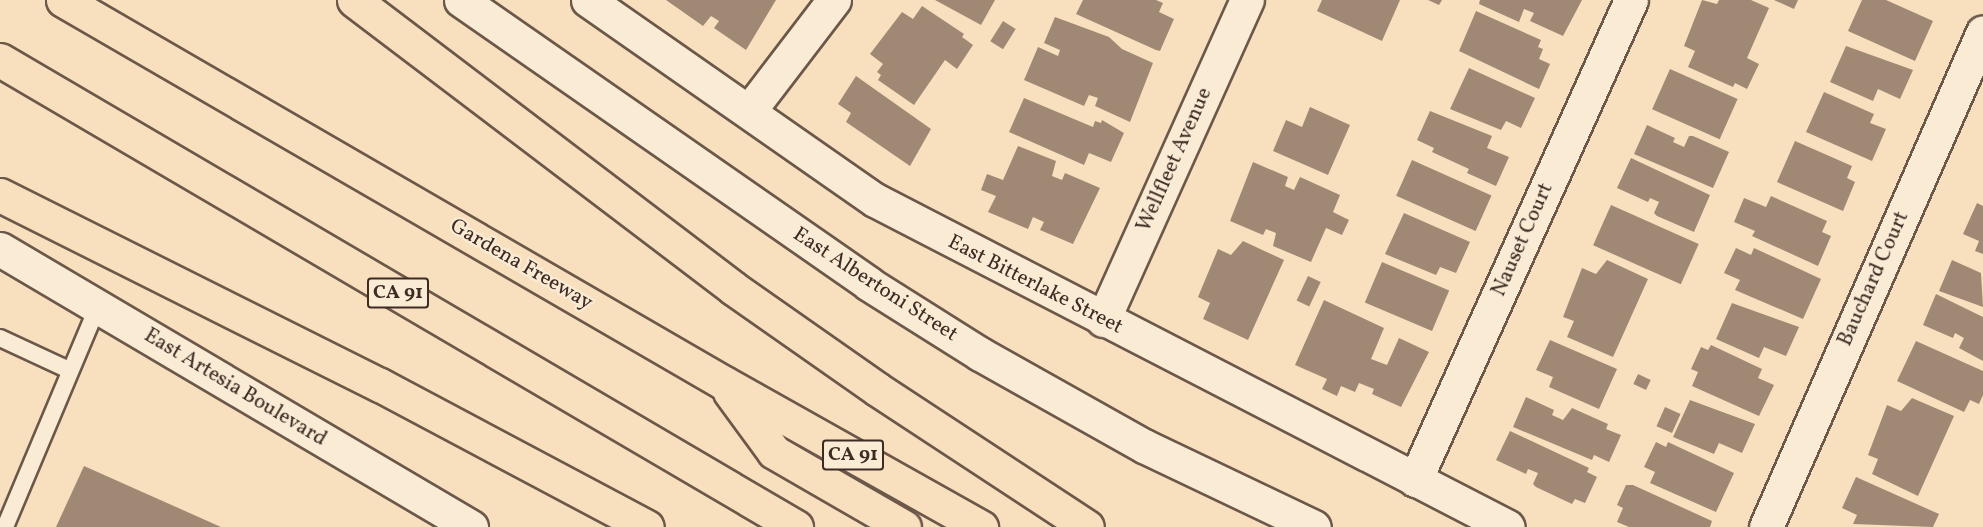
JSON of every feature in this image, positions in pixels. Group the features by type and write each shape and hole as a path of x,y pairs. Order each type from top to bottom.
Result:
{"highway":[{"name":"Gardena Freeway","path":"63,0 724,383 981,527"},
{"path":"354,0 733,288 877,389 1088,527"},
{"name":"CA 91","path":"0,60 796,527"},
{"path":"0,195 380,385 647,527"},
{"path":"724,383 774,453 904,527"}],"street":[{"name":"East Albertoni Street","path":"461,0 869,284 980,354 1144,446 1314,527"},
{"name":"East Bitterlake Street","path":"588,0 874,200 1508,527"},
{"path":"748,111 834,0"},
{"name":"Wellfleet Avenue","path":"1103,320 1246,0"},
{"name":"Nauset Court","path":"1415,480 1632,0"},
{"name":"Bauchard Court","path":"1766,527 1983,32"},
{"name":"East Artesia Boulevard","path":"0,249 471,527"}],"lane":[{"path":"5,527 69,370 98,306"},
{"path":"0,338 69,370"}],"building":[{"path":"666,0 776,0 746,50 714,28 719,21 711,16 703,26"},
{"path":"935,0 995,0 981,25"},
{"path":"1083,0 1156,0 1163,3 1159,12 1174,19 1160,51 1076,14"},
{"path":"1322,0 1400,0 1382,41 1317,11"},
{"path":"1428,0 1442,0 1439,5"},
{"path":"1480,0 1582,0 1563,36 1530,21 1534,13 1524,9 1519,22 1479,4"},
{"path":"1702,0 1717,4 1719,0 1751,0 1769,8 1747,58 1759,64 1747,89 1735,83 1733,87 1688,67 1695,51 1684,46"},
{"path":"1774,0 1798,0 1794,9"},
{"path":"1862,0 1886,0 1933,21 1915,61 1848,31"},
{"path":"922,6 964,34 962,37 973,45 957,69 945,60 914,105 878,80 881,75 877,72 883,64 870,54 902,12 913,19"},
{"path":"1476,11 1541,40 1538,47 1543,49 1539,59 1550,64 1539,89 1459,51"},
{"path":"1055,17 1109,37 1122,49 1153,63 1130,122 1095,106 1098,98 1089,95 1084,106 1024,80 1038,47 1058,56 1060,50 1044,43"},
{"path":"1003,21 1016,29 1003,49 990,41"},
{"path":"1846,46 1913,70 1900,99 1878,89 1873,101 1830,82"},
{"path":"1469,68 1535,98 1521,128 1506,121 1501,130 1450,109"},
{"path":"1670,69 1738,99 1720,139 1652,109"},
{"path":"856,76 931,129 910,166 846,122 851,113 838,104"},
{"path":"1824,92 1874,114 1870,123 1886,129 1872,161 1806,132"},
{"path":"1024,98 1093,127 1095,121 1101,123 1102,120 1124,133 1111,162 1089,153 1084,165 1009,132"},
{"path":"1310,107 1350,125 1328,175 1273,151 1286,120 1302,127"},
{"path":"1430,111 1492,136 1487,148 1509,157 1496,186 1467,173 1469,169 1432,152 1434,148 1417,140"},
{"path":"1647,125 1675,138 1673,142 1684,147 1689,136 1693,136 1729,152 1713,188 1634,154"},
{"path":"1795,141 1852,166 1847,178 1855,182 1843,211 1777,182"},
{"path":"1018,146 1056,161 1052,176 1062,180 1065,173 1100,188 1073,244 1040,230 1044,222 1033,217 1028,229 988,212 996,196 981,190 987,174 1003,180"},
{"path":"1631,158 1710,195 1694,232 1657,216 1654,213 1659,202 1650,198 1648,202 1617,188"},
{"path":"1412,160 1491,195 1476,231 1396,196"},
{"path":"1253,162 1288,177 1285,186 1294,190 1300,177 1340,195 1333,212 1349,220 1342,235 1326,228 1311,262 1273,246 1276,233 1266,229 1263,235 1230,221"},
{"path":"1771,196 1827,221 1822,232 1831,236 1818,266 1752,236 1755,231 1734,222 1744,198 1766,207"},
{"path":"1977,203 1983,206 1983,254 1975,251 1979,241 1963,234"},
{"path":"1611,205 1699,244 1681,284 1593,245"},
{"path":"1404,213 1470,242 1456,273 1440,267 1436,275 1385,254"},
{"path":"1243,241 1284,260 1248,340 1203,319 1210,303 1198,297 1218,249 1231,255"},
{"path":"1736,248 1751,255 1754,248 1821,279 1803,319 1735,290 1740,280 1724,273"},
{"path":"1607,260 1648,279 1613,357 1567,337 1574,321 1563,317 1582,268 1596,274"},
{"path":"1952,260 1981,273 1983,307 1939,291"},
{"path":"1382,262 1449,291 1432,331 1365,303"},
{"path":"1308,276 1321,282 1309,306 1297,300"},
{"path":"1936,294 1983,317 1983,361 1959,348 1964,338 1955,333 1953,338 1923,325"},
{"path":"1324,300 1384,328 1371,359 1387,365 1399,338 1429,352 1401,407 1372,394 1374,389 1359,383 1355,392 1341,386 1337,396 1322,389 1327,379 1295,365"},
{"path":"1732,303 1799,327 1786,356 1764,347 1759,358 1716,339"},
{"path":"1550,340 1617,369 1599,409 1549,387 1553,377 1536,370"},
{"path":"1916,341 1983,371 1983,395 1979,404 1970,400 1964,412 1897,381"},
{"path":"1711,345 1762,369 1758,378 1774,385 1759,416 1692,386 1698,372 1691,369 1701,347 1708,350"},
{"path":"1638,374 1651,380 1646,390 1633,384"},
{"path":"1526,397 1554,410 1552,415 1563,420 1572,408 1608,424 1606,429 1621,435 1609,462 1594,455 1592,460 1513,427"},
{"path":"1912,398 1954,416 1918,496 1872,474 1878,459 1868,455 1887,405 1901,411"},
{"path":"1690,400 1755,424 1742,453 1719,443 1714,454 1673,437"},
{"path":"1665,407 1681,414 1672,433 1656,426"},
{"path":"1510,431 1589,468 1587,472 1597,477 1585,503 1575,499 1572,504 1536,487 1533,484 1538,473 1528,469 1526,474 1496,460"},
{"path":"1656,442 1666,447 1668,442 1734,473 1716,512 1650,483 1655,472 1644,467"},
{"path":"84,466 221,527 56,527"},
{"path":"1856,477 1939,514 1933,527 1853,524 1857,515 1842,508"},
{"path":"1626,485 1633,485 1712,521 1710,527 1629,527 1617,522 1623,508 1617,505"}]}
